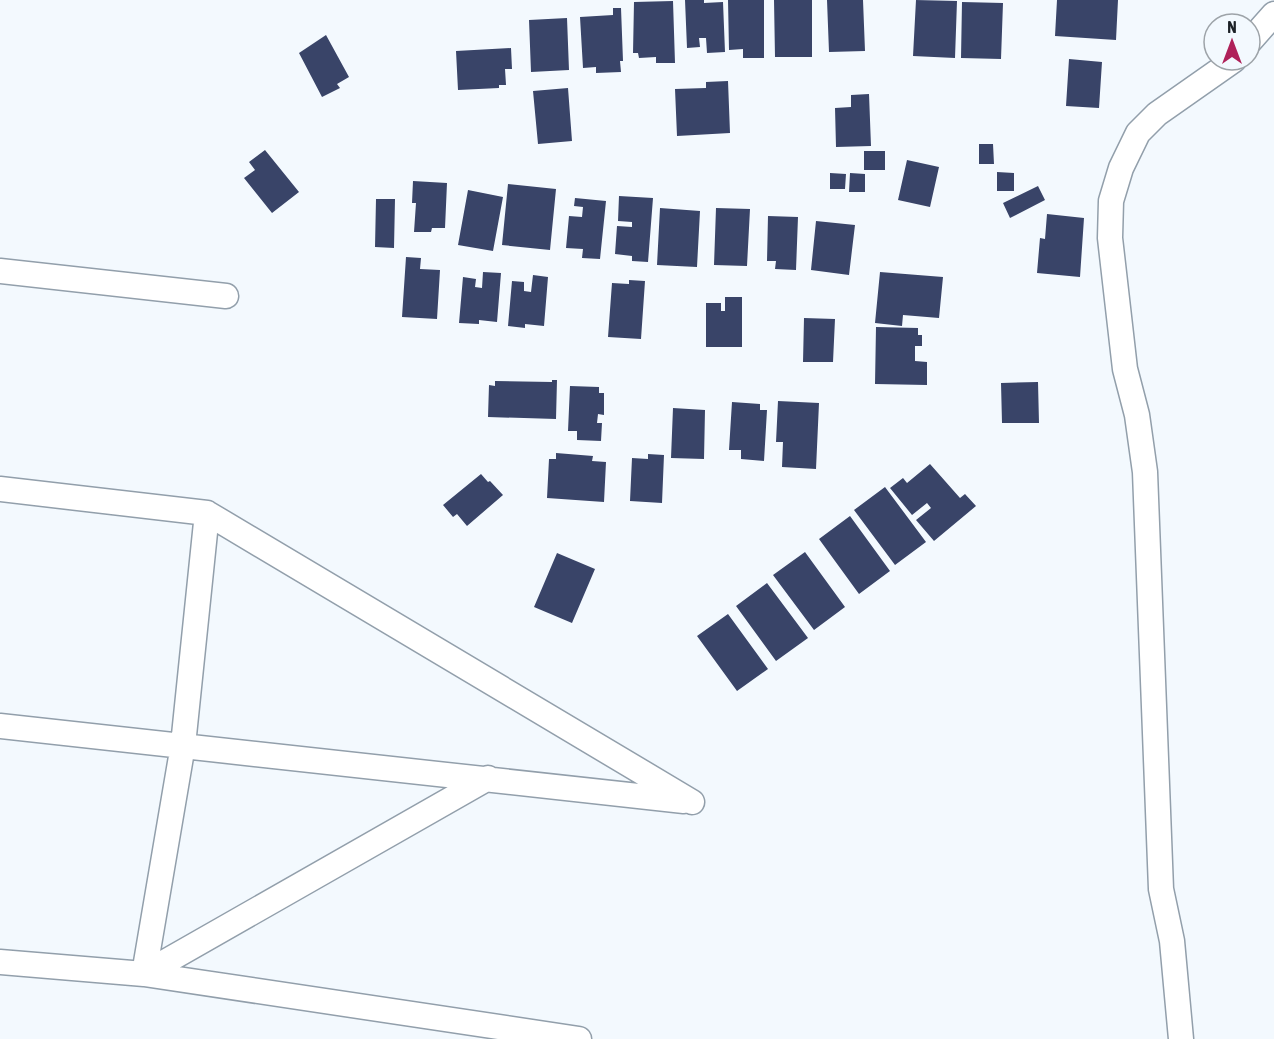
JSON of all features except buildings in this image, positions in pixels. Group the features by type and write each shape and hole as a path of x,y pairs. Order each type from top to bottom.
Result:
{"street":[{"path":"1262,28 1274,14"},
{"path":"1182,1039 1172,941 1161,889 1145,472 1137,415 1125,369 1110,238 1112,201 1122,168 1138,133 1157,114 1217,72"},
{"path":"0,271 226,296"},
{"path":"0,489 207,513 692,802 0,726"},
{"path":"144,974 183,745 207,513"},
{"path":"144,974 488,778"},
{"path":"0,962 144,974 579,1039"}]}
